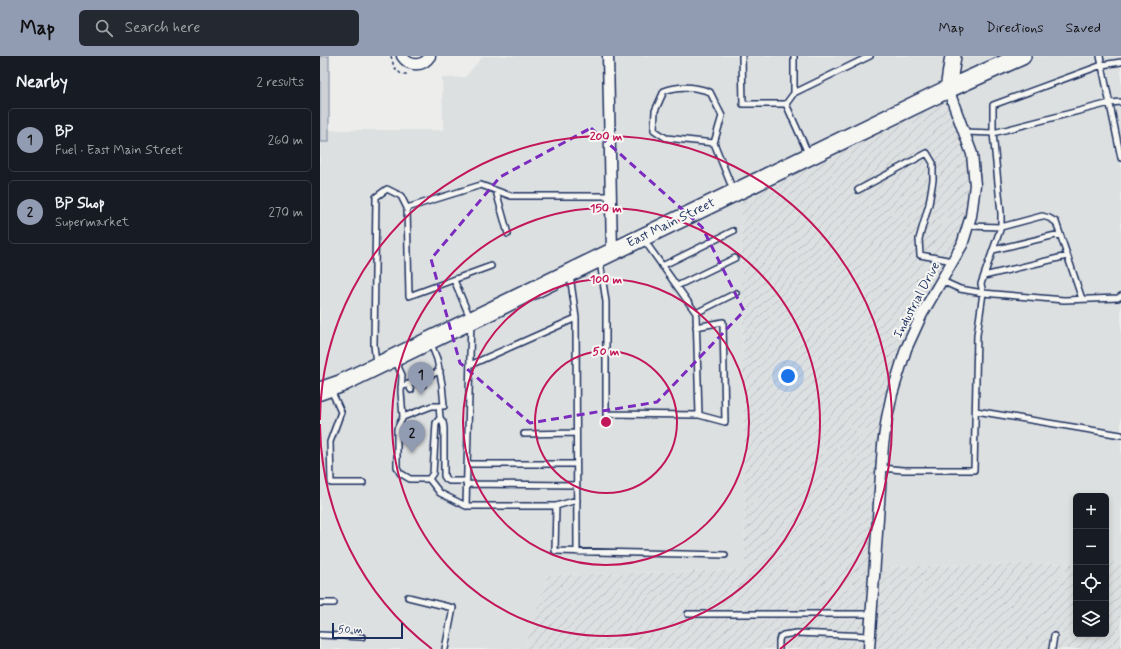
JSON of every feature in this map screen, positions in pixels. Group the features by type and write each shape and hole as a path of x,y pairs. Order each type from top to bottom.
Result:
{"main road":[{"name":"East Main Street","path":"325,389 377,366 948,88 1022,56"}],"street":[{"path":"402,56 408,62 413,64 424,62 430,56"},
{"path":"605,255 610,196 608,56"},
{"path":"948,88 952,56"},
{"name":"Industrial Drive","path":"869,649 882,468 887,418 892,394 906,350 922,314 962,245 971,216 975,185 972,154 948,88"}],"lane":[{"path":"742,56 742,104 786,104"},
{"path":"794,56 794,94"},
{"path":"786,104 794,94 870,56"},
{"path":"1100,56 1121,158"},
{"path":"882,468 903,470 974,470 977,335 983,293 981,284 1001,227 993,133 993,105 1102,65 1121,62"},
{"path":"714,143 666,138 654,130 655,111 664,91 675,87 698,87 710,92 722,116 714,143 734,193"},
{"path":"964,132 993,133 1110,103 1121,102"},
{"path":"786,104 809,156"},
{"path":"858,190 927,153 932,163 933,180 929,204 920,239 920,255 953,261"},
{"path":"407,208 481,185 511,196 610,196"},
{"path":"377,366 374,345 376,197 387,190 401,196 407,208 409,296 491,266"},
{"path":"496,191 508,234"},
{"path":"968,226 1001,227 1042,216 1056,222 1082,299"},
{"path":"662,266 733,231"},
{"path":"993,250 1060,234"},
{"path":"642,237 696,313 699,415"},
{"path":"605,255 606,414 699,415 725,422 723,322 696,327"},
{"path":"984,276 1067,256"},
{"path":"677,286 735,258"},
{"path":"569,272 576,318 577,552"},
{"path":"454,280 471,320 466,506"},
{"path":"942,281 960,289 983,293 1064,300 1118,298 1121,296"},
{"path":"696,313 736,293"},
{"path":"470,364 576,318"},
{"path":"403,417 432,406 444,406 440,371 429,340"},
{"path":"394,357 402,375 401,387 403,417 397,429 397,467 400,473 410,478 429,479 440,493 466,506 556,506 577,500"},
{"path":"401,387 440,371"},
{"path":"420,379 423,386"},
{"path":"408,384 411,390"},
{"path":"325,389 341,412 330,442 331,483 363,483"},
{"path":"429,400 432,406"},
{"path":"418,405 420,411"},
{"path":"439,406 440,418 443,422 444,428 444,476 446,480 466,482 576,485"},
{"path":"976,411 1121,435"},
{"path":"429,479 433,473 436,423 440,418"},
{"path":"524,434 576,433"},
{"path":"467,464 576,464"},
{"path":"556,506 554,551 725,555"},
{"path":"408,597 453,608 445,649"},
{"path":"320,603 334,603"},
{"path":"688,614 871,614"},
{"path":"779,649 780,637 783,634 796,633 870,636"},
{"path":"320,635 362,637"},
{"path":"1052,649 1054,636"}],"highlighted area":[{"path":"591,128 702,227 744,311 657,402 530,423 460,363 431,259 500,177"}],"shaded area":[{"path":"320,56 329,56 329,142 320,142"},
{"path":"483,56 604,56 607,250 320,387 320,142 329,142 329,130 443,130 442,78 465,77"},
{"path":"610,56 947,56 943,85 614,247"},
{"path":"957,56 1009,56 953,82"},
{"path":"1032,56 1121,56 1121,562 1109,562 1109,493 1073,493 1073,563 880,567 891,418 909,352 978,185 977,153 948,89"},
{"path":"944,94 968,155 970,188 967,213 959,242 887,395 880,567 1073,563 1073,637 1109,637 1109,562 1121,562 1121,649 524,649 548,575 745,570 741,193"},
{"path":"741,193 745,570 548,575 524,649 320,649 320,396"}],"place":[{"name":"BP","path":"421,395"},
{"name":"BP Shop","path":"412,453"}]}
